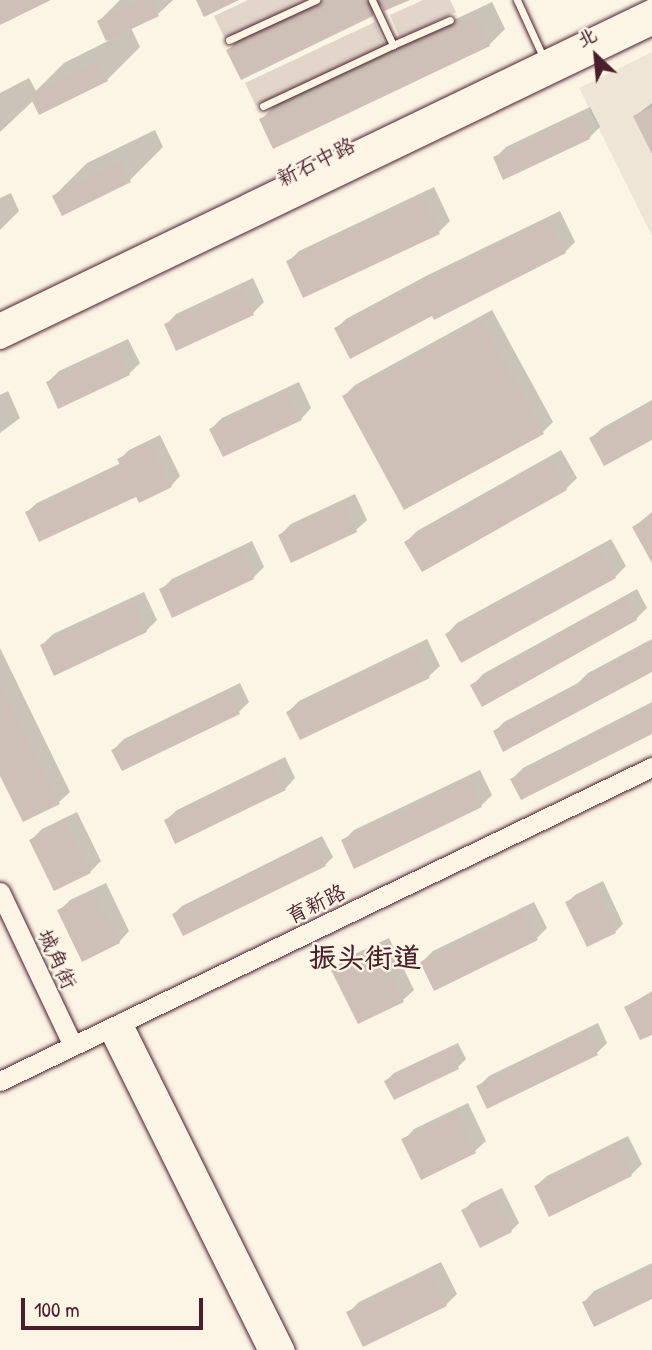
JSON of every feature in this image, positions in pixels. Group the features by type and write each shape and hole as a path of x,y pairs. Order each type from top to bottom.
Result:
{"street":[{"name":"新石中路","path":"0,322 652,8"},
{"name":"新石中路","path":"0,340 652,25"},
{"name":"育新路","path":"0,1081 652,767"},
{"name":"城角街","path":"0,892 73,1046"},
{"path":"115,1025 267,1350"},
{"path":"115,1025 285,1350"}],"lane":[{"path":"229,40 316,0"},
{"path":"372,0 393,45"},
{"path":"517,0 545,60"},
{"path":"263,106 450,20"}],"shaded area":[{"path":"248,0 308,0 225,39 214,16"},
{"path":"423,0 450,0 456,12 400,38 390,15"},
{"path":"375,22 385,45 256,106 245,83"},
{"path":"652,52 652,236 579,88"}],"building":[{"path":"0,0 51,0 0,25"},
{"path":"140,0 152,0 159,16 106,41 97,21"},
{"path":"196,0 239,0 204,17"},
{"path":"330,0 366,0 373,16 241,80 226,50"},
{"path":"379,0 410,0 384,11"},
{"path":"476,16 490,46 273,149 259,119"},
{"path":"98,61 108,81 39,115 29,95"},
{"path":"652,107 652,154 633,116"},
{"path":"580,117 590,139 503,180 493,157"},
{"path":"121,161 131,182 62,216 52,196"},
{"path":"423,197 440,234 303,298 286,261"},
{"path":"549,219 566,253 434,320 432,316 350,359 334,328"},
{"path":"242,288 254,315 176,351 164,324"},
{"path":"481,320 544,434 404,510 342,396"},
{"path":"117,348 130,375 58,409 46,382"},
{"path":"288,392 302,420 223,457 209,429"},
{"path":"652,404 652,440 604,466 589,438"},
{"path":"150,443 172,487 139,503 136,497 39,542 25,512 121,467 117,459"},
{"path":"550,460 567,490 422,572 404,542"},
{"path":"344,504 357,532 291,563 278,535"},
{"path":"652,515 652,563 632,527"},
{"path":"600,548 616,578 461,663 445,634"},
{"path":"241,551 254,579 172,618 159,589"},
{"path":"625,598 637,620 482,707 470,685"},
{"path":"133,601 147,632 54,676 40,645"},
{"path":"652,642 652,672 503,752 493,731 579,686 577,683"},
{"path":"416,649 430,678 300,740 286,712"},
{"path":"0,681 60,804 23,822 0,776"},
{"path":"229,692 240,714 122,771 111,750"},
{"path":"652,706 652,734 521,800 510,779"},
{"path":"274,766 286,790 175,844 164,820"},
{"path":"469,779 482,807 354,869 341,840"},
{"path":"66,821 91,873 54,891 29,840"},
{"path":"314,843 326,866 183,936 172,914"},
{"path":"594,888 616,933 587,947 565,902"},
{"path":"94,892 120,943 82,962 57,910"},
{"path":"523,911 538,940 434,991 420,962"},
{"path":"378,947 404,1002 358,1024 331,970"},
{"path":"652,993 652,1035 640,1040 624,1007"},
{"path":"587,1032 598,1055 487,1109 476,1086"},
{"path":"449,1049 459,1069 394,1100 384,1081"},
{"path":"457,1112 476,1153 421,1180 401,1139"},
{"path":"617,1145 632,1176 549,1217 534,1186"},
{"path":"494,1194 512,1232 480,1248 461,1210"},
{"path":"652,1267 652,1299 594,1327 582,1302"},
{"path":"430,1271 447,1306 363,1347 346,1312"}],"district":[{"name":"振头街道","path":"365,957"}]}
